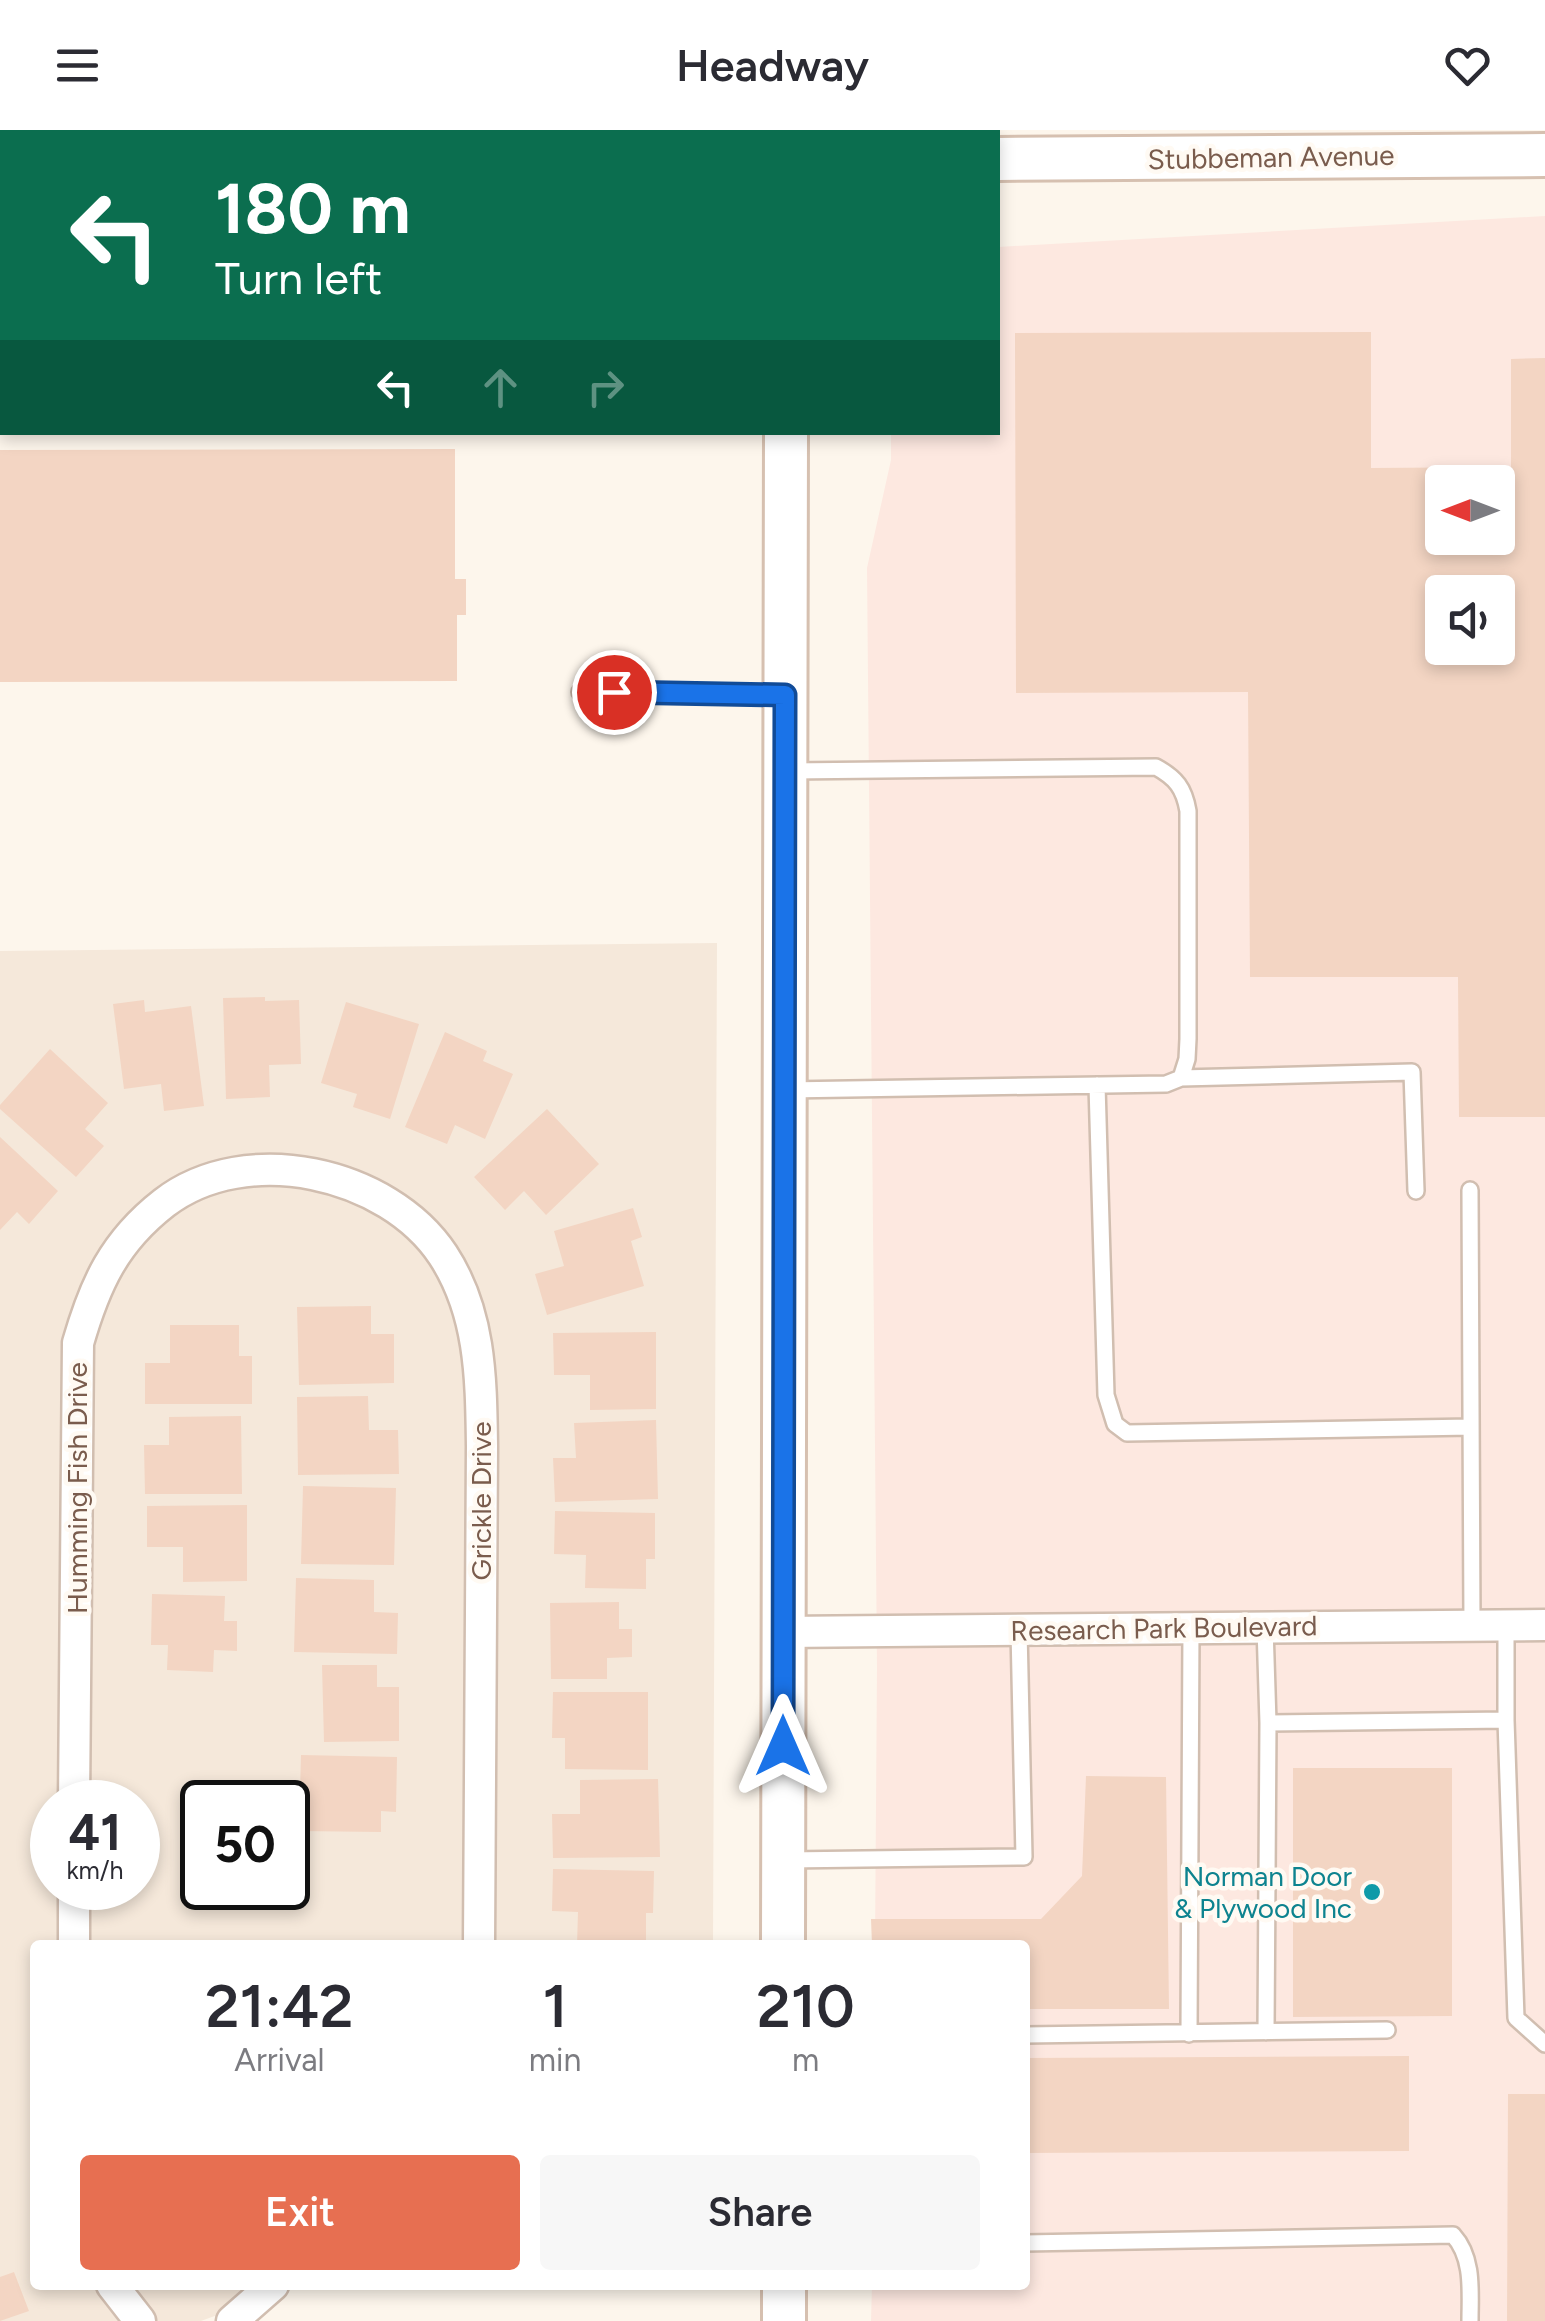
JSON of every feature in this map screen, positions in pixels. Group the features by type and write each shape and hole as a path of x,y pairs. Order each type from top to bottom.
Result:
{"main road":[{"name":"Stubbeman Avenue","path":"1000,160 1445,149 1545,155"},
{"path":"784,1940 786,435"},
{"path":"784,2290 784,2321"}],"street":[{"name":"Humming Fish Drive","path":"74,1780 78,1343 90,1299 107,1263 166,1201 198,1184 241,1172 280,1171"},
{"name":"Grickle Drive","path":"280,1171 364,1188 396,1208 424,1232 443,1256 464,1294 474,1326 482,1428 479,1940"},
{"name":"Research Park Boulevard","path":"783,1632 1545,1624"},
{"path":"74,1910 74,1940"},
{"path":"116,2290 140,2321"},
{"path":"232,2321 267,2290"}],"lane":[{"path":"580,692 785,695"},
{"path":"785,771 1156,767 1171,775 1184,790 1188,811 1188,1058 1181,1078"},
{"path":"784,1090 1097,1086 1166,1084 1181,1078 1412,1072 1416,1191"},
{"path":"1097,1086 1106,1395 1115,1424 1127,1433 1472,1427"},
{"path":"1470,1190 1472,1624"},
{"path":"1506,1624 1516,2018 1545,2044"},
{"path":"1265,1627 1266,2032"},
{"path":"1189,2034 1190,1628"},
{"path":"784,1860 1024,1857 1020,1630"},
{"path":"1268,1723 1506,1720"},
{"path":"1030,2035 1388,2030"},
{"path":"1030,2243 1453,2235 1464,2247 1470,2280 1470,2321"}],"shaded area":[{"path":"1545,216 1545,2321 871,2321 872,2290 1030,2290 1030,1940 875,1940 877,1667 867,568 891,460 891,435 1000,435 1000,247"},
{"path":"717,943 713,1940 30,1940 30,2290 285,2290 201,2321 0,2321 0,951"}],"building":[{"path":"1371,332 1371,468 1425,468 1425,555 1515,555 1511,359 1545,358 1545,1117 1459,1117 1458,977 1250,977 1248,692 1016,693 1015,333"},
{"path":"455,449 455,579 466,579 466,615 457,615 457,681 0,682 0,450"},
{"path":"265,997 265,1001 299,1000 301,1064 269,1065 270,1097 226,1099 223,998"},
{"path":"144,1000 145,1012 191,1006 204,1106 164,1111 161,1084 124,1089 113,1004"},
{"path":"346,1002 419,1024 390,1119 353,1107 357,1094 321,1083"},
{"path":"445,1032 487,1051 483,1061 513,1074 485,1139 455,1125 447,1144 405,1127"},
{"path":"50,1049 108,1103 85,1129 104,1146 76,1177 0,1109"},
{"path":"547,1109 599,1164 546,1215 524,1191 505,1210 474,1177"},
{"path":"0,1137 58,1191 29,1224 17,1212 0,1230"},
{"path":"633,1208 642,1237 631,1241 644,1286 547,1315 535,1274 564,1266 554,1231"},
{"path":"371,1306 371,1334 394,1334 394,1383 299,1385 297,1307"},
{"path":"170,1325 239,1325 239,1356 252,1356 252,1404 145,1404 145,1363 170,1363"},
{"path":"656,1332 656,1409 590,1410 590,1375 554,1375 553,1333"},
{"path":"368,1396 369,1430 398,1430 399,1474 298,1475 297,1397"},
{"path":"241,1416 242,1494 145,1494 144,1445 169,1445 169,1417"},
{"path":"656,1420 658,1499 555,1502 553,1458 576,1458 574,1423"},
{"path":"303,1486 396,1488 394,1565 301,1564"},
{"path":"247,1505 247,1581 183,1582 183,1547 147,1547 147,1506"},
{"path":"555,1511 655,1513 655,1559 646,1559 646,1589 585,1588 586,1555 554,1554"},
{"path":"296,1578 374,1580 374,1612 398,1613 397,1654 294,1652"},
{"path":"152,1594 225,1596 224,1621 237,1621 237,1651 214,1650 213,1672 167,1670 168,1645 151,1645"},
{"path":"619,1602 619,1629 632,1629 632,1657 607,1658 607,1679 551,1679 550,1603"},
{"path":"322,1665 377,1665 377,1687 399,1687 399,1741 324,1742"},
{"path":"553,1692 648,1692 648,1770 565,1769 565,1738 552,1738"},
{"path":"301,1755 397,1757 396,1812 381,1811 381,1832 310,1831 310,1780 300,1780"},
{"name":"Norman Door & Plywood Inc","path":"1293,1768 1452,1768 1452,2016 1293,2017"},
{"path":"1086,1776 1166,1777 1169,2009 1030,2009 1030,1940 872,1940 871,1919 1041,1919 1082,1876"},
{"path":"658,1779 660,1857 553,1858 552,1814 580,1814 580,1780"},
{"path":"553,1869 654,1871 653,1913 646,1913 646,1940 577,1940 578,1912 552,1911"},
{"path":"1409,2056 1409,2151 1030,2153 1030,2058"},
{"path":"1508,2094 1545,2094 1545,2321 1507,2321"},
{"path":"14,2272 29,2311 0,2321 0,2277"}],"place":[{"name":"Norman Door & Plywood Inc","path":"1372,1892"}],"route":[{"path":"614,692 785,695 783,1746"}]}
